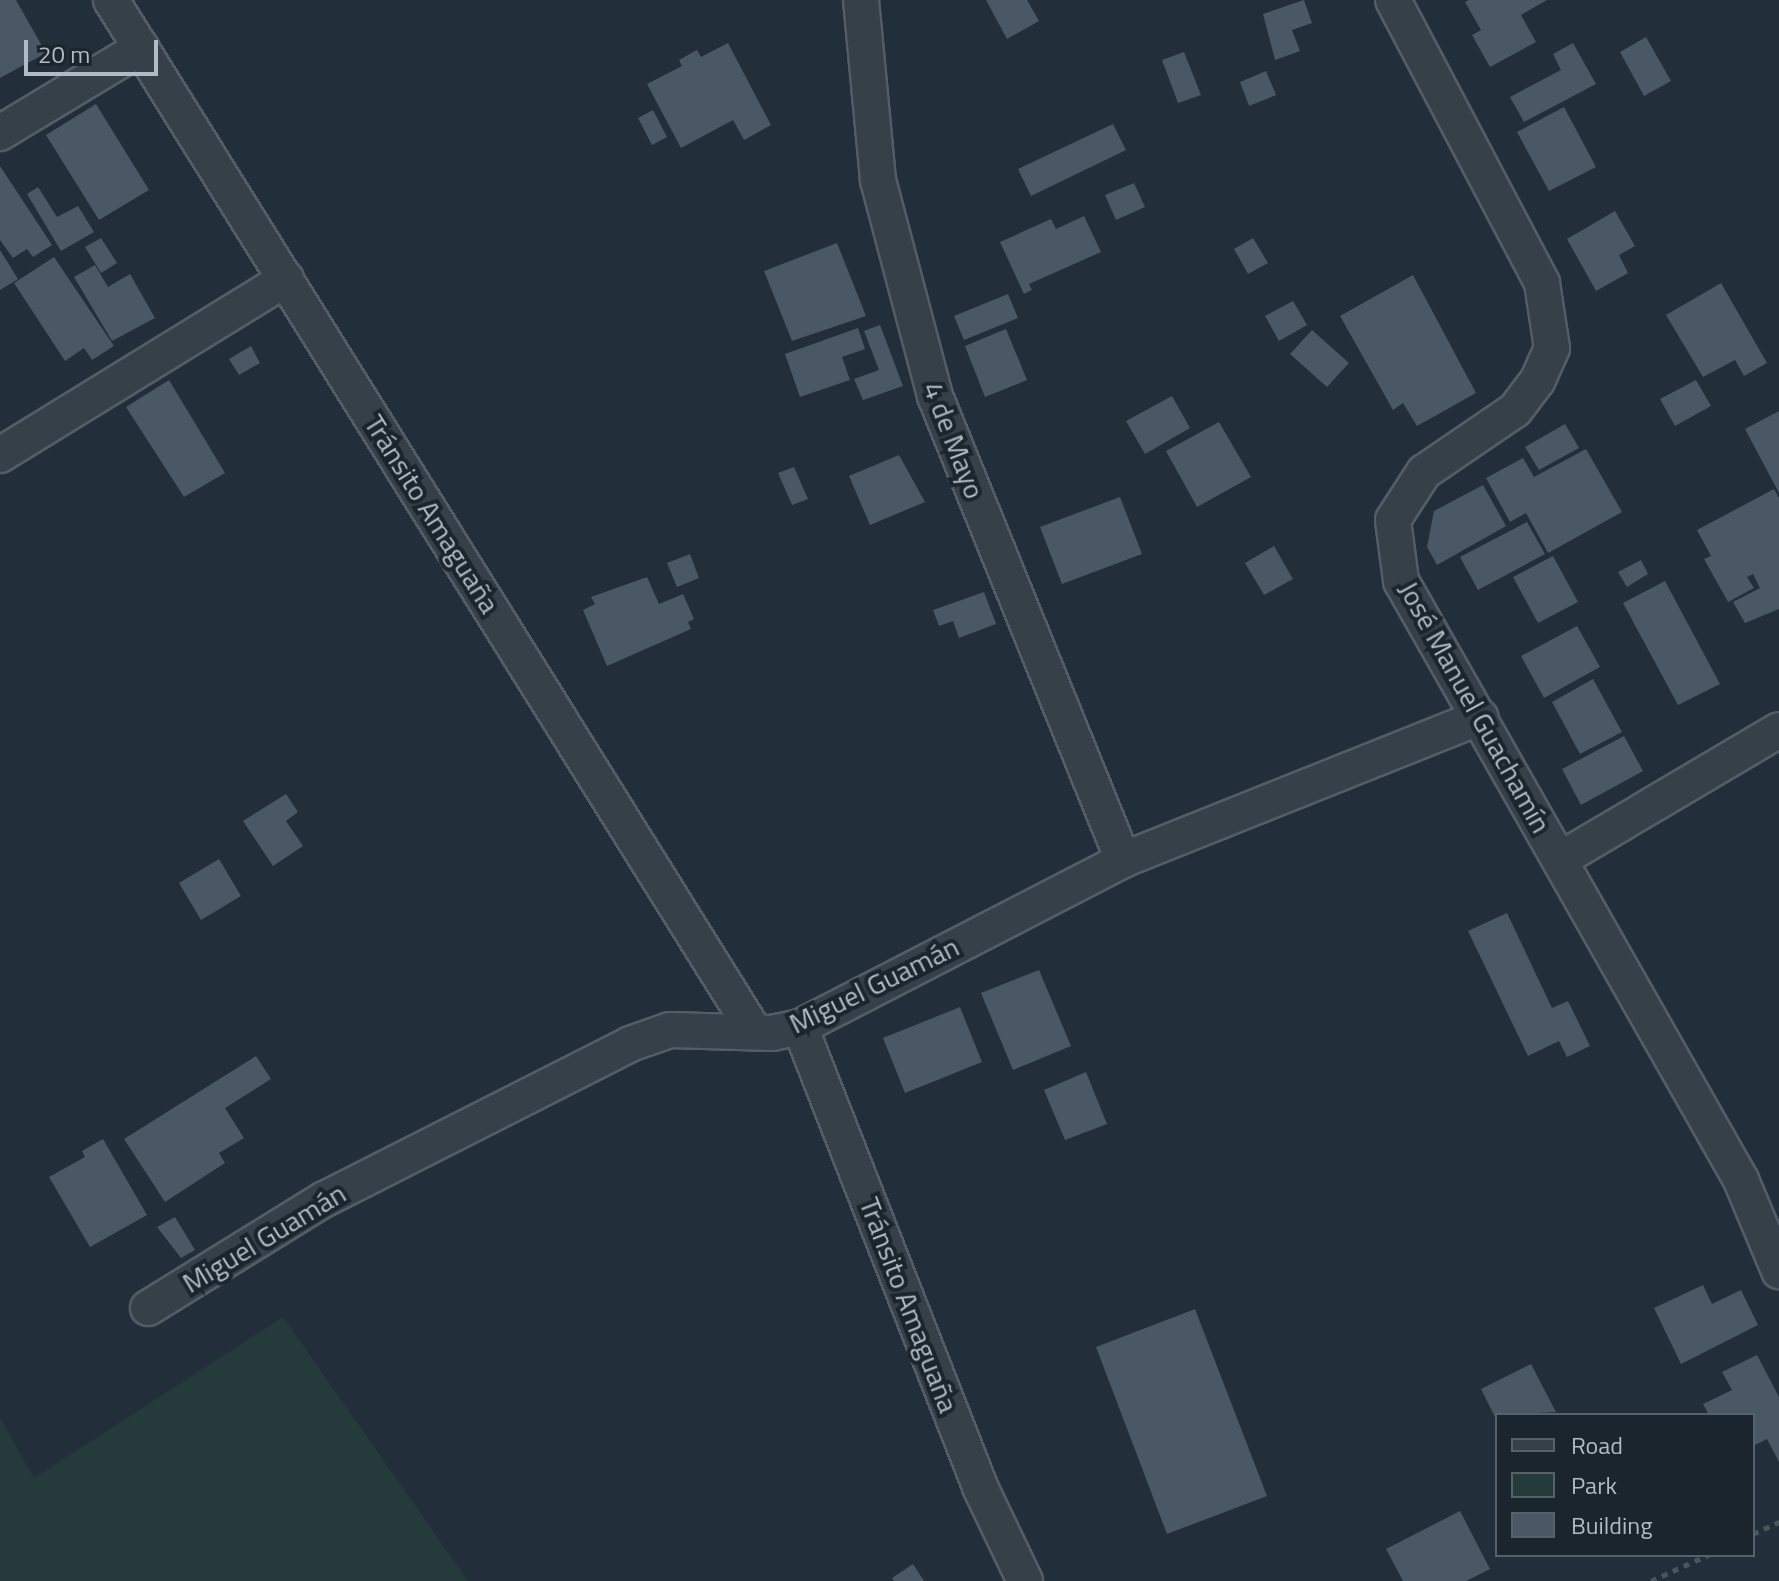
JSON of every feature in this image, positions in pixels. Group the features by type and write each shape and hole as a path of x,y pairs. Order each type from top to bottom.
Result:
{"street":[{"name":"Tránsito Amaguaña","path":"111,0 752,1028"},
{"name":"4 de Mayo","path":"861,0 878,180 935,396 1123,860"},
{"name":"José Manuel Guachamín","path":"1393,0 1542,283 1552,348 1537,381 1515,410 1424,472 1393,520 1401,581 1741,1180 1779,1271"},
{"path":"0,133 141,48"},
{"path":"0,455 286,279"},
{"name":"Miguel Guamán","path":"148,1308 323,1200 630,1044 670,1030 752,1028 772,1033 800,1027 1123,860 1480,717"},
{"path":"1561,859 1779,730"},
{"name":"Tránsito Amaguaña","path":"800,1027 980,1487 1025,1581"}],"path":[{"path":"1755,1533 1779,1522"},
{"path":"1651,1581 1704,1557"}],"green space":[{"path":"283,1317 468,1581 0,1581 0,1418 34,1478"}],"building":[{"path":"0,0 16,0 46,53 0,78"},
{"path":"986,0 1027,0 1039,21 1007,39"},
{"path":"1304,0 1312,23 1292,30 1300,51 1275,60 1263,14"},
{"path":"1547,0 1521,15 1536,42 1490,67 1472,35 1481,30 1465,2"},
{"path":"1646,37 1671,81 1644,96 1620,52"},
{"path":"728,43 771,125 744,140 733,120 681,148 647,84 682,66 679,60 697,50 701,57"},
{"path":"1573,43 1596,84 1524,122 1510,97 1561,70 1553,54"},
{"path":"1184,52 1201,95 1178,103 1162,60"},
{"path":"1266,71 1276,95 1249,106 1240,82"},
{"path":"96,104 149,190 99,220 46,135"},
{"path":"1564,107 1596,167 1549,191 1517,132"},
{"path":"653,110 667,137 652,145 638,118"},
{"path":"1113,124 1126,150 1031,196 1018,169"},
{"path":"0,166 52,245 33,257 27,249 13,258 0,240"},
{"path":"1134,183 1145,207 1116,220 1105,195"},
{"path":"38,187 57,217 78,206 94,232 61,251 27,194"},
{"path":"1615,211 1635,246 1619,255 1628,273 1596,291 1567,239"},
{"path":"1084,216 1101,252 1029,284 1032,290 1024,294 1000,242 1051,219 1056,229"},
{"path":"101,238 117,263 101,273 85,247"},
{"path":"1253,238 1268,263 1248,274 1234,249"},
{"path":"837,243 866,316 792,341 764,271"},
{"path":"0,250 18,279 0,290"},
{"path":"54,257 114,346 92,360 84,348 65,361 14,283"},
{"path":"95,265 108,287 130,274 155,318 112,341 74,277"},
{"path":"1413,275 1476,393 1417,426 1403,403 1393,410 1340,316"},
{"path":"1721,283 1767,363 1744,376 1735,360 1703,377 1666,315"},
{"path":"1008,294 1018,318 964,340 954,316"},
{"path":"1293,301 1307,325 1279,341 1265,316"},
{"path":"880,325 903,386 863,400 854,379 879,370 864,331"},
{"path":"858,328 865,349 842,357 850,380 800,397 785,354"},
{"path":"1006,329 1027,380 985,397 965,346"},
{"path":"1312,330 1349,363 1327,387 1290,354"},
{"path":"251,346 260,363 239,375 229,359"},
{"path":"169,380 225,473 184,497 126,407"},
{"path":"1696,380 1711,406 1675,426 1660,399"},
{"path":"1172,396 1190,428 1145,454 1126,421"},
{"path":"1779,411 1779,493 1745,429"},
{"path":"1219,422 1251,477 1197,507 1166,451"},
{"path":"1565,424 1579,448 1539,470 1525,447"},
{"path":"1586,449 1622,512 1548,553 1526,513 1510,522 1486,478 1523,458 1534,477"},
{"path":"899,455 925,502 870,525 849,476"},
{"path":"794,467 808,499 792,505 778,473"},
{"path":"1483,485 1506,526 1437,565 1427,547 1434,511"},
{"path":"1774,489 1779,498 1779,609 1745,623 1733,602 1760,588 1753,574 1747,577 1754,588 1728,602 1704,559 1711,556 1697,530"},
{"path":"1120,497 1142,554 1062,584 1040,527"},
{"path":"1527,522 1545,554 1478,590 1460,557"},
{"path":"1274,546 1293,579 1264,595 1245,563"},
{"path":"690,554 699,578 677,587 667,563"},
{"path":"1553,556 1578,602 1538,623 1513,577"},
{"path":"1641,560 1648,574 1627,587 1618,572"},
{"path":"647,577 659,604 683,594 694,619 688,622 691,629 607,666 583,610 595,604 591,597"},
{"path":"1665,581 1720,684 1678,705 1623,603"},
{"path":"984,592 996,624 959,638 953,621 939,626 933,610"},
{"path":"1577,626 1600,667 1544,698 1521,656"},
{"path":"1593,679 1622,732 1580,754 1552,702"},
{"path":"1624,736 1643,771 1581,805 1562,769"},
{"path":"286,794 298,812 286,821 303,846 273,866 243,821"},
{"path":"219,859 241,896 201,920 179,883"},
{"path":"1507,913 1552,1008 1568,1001 1590,1046 1567,1057 1559,1041 1528,1056 1468,931"},
{"path":"1039,970 1071,1046 1013,1070 981,993"},
{"path":"960,1007 982,1062 905,1093 883,1038"},
{"path":"256,1056 271,1079 225,1108 244,1138 219,1153 225,1163 165,1202 124,1139"},
{"path":"1086,1072 1107,1124 1065,1140 1044,1090"},
{"path":"103,1139 147,1215 90,1247 49,1177 85,1157 82,1151"},
{"path":"175,1217 195,1250 181,1258 157,1227"},
{"path":"1703,1285 1712,1304 1741,1290 1758,1325 1681,1364 1654,1308"},
{"path":"1195,1309 1267,1496 1167,1534 1096,1347"},
{"path":"1757,1355 1779,1397 1779,1462 1767,1439 1755,1445 1755,1413 1708,1413 1703,1404 1732,1390 1722,1372"},
{"path":"1531,1364 1556,1412 1495,1413 1495,1417 1481,1389"},
{"path":"1460,1511 1490,1569 1466,1581 1403,1581 1386,1549"},
{"path":"913,1564 924,1581 894,1581 892,1578"}]}
